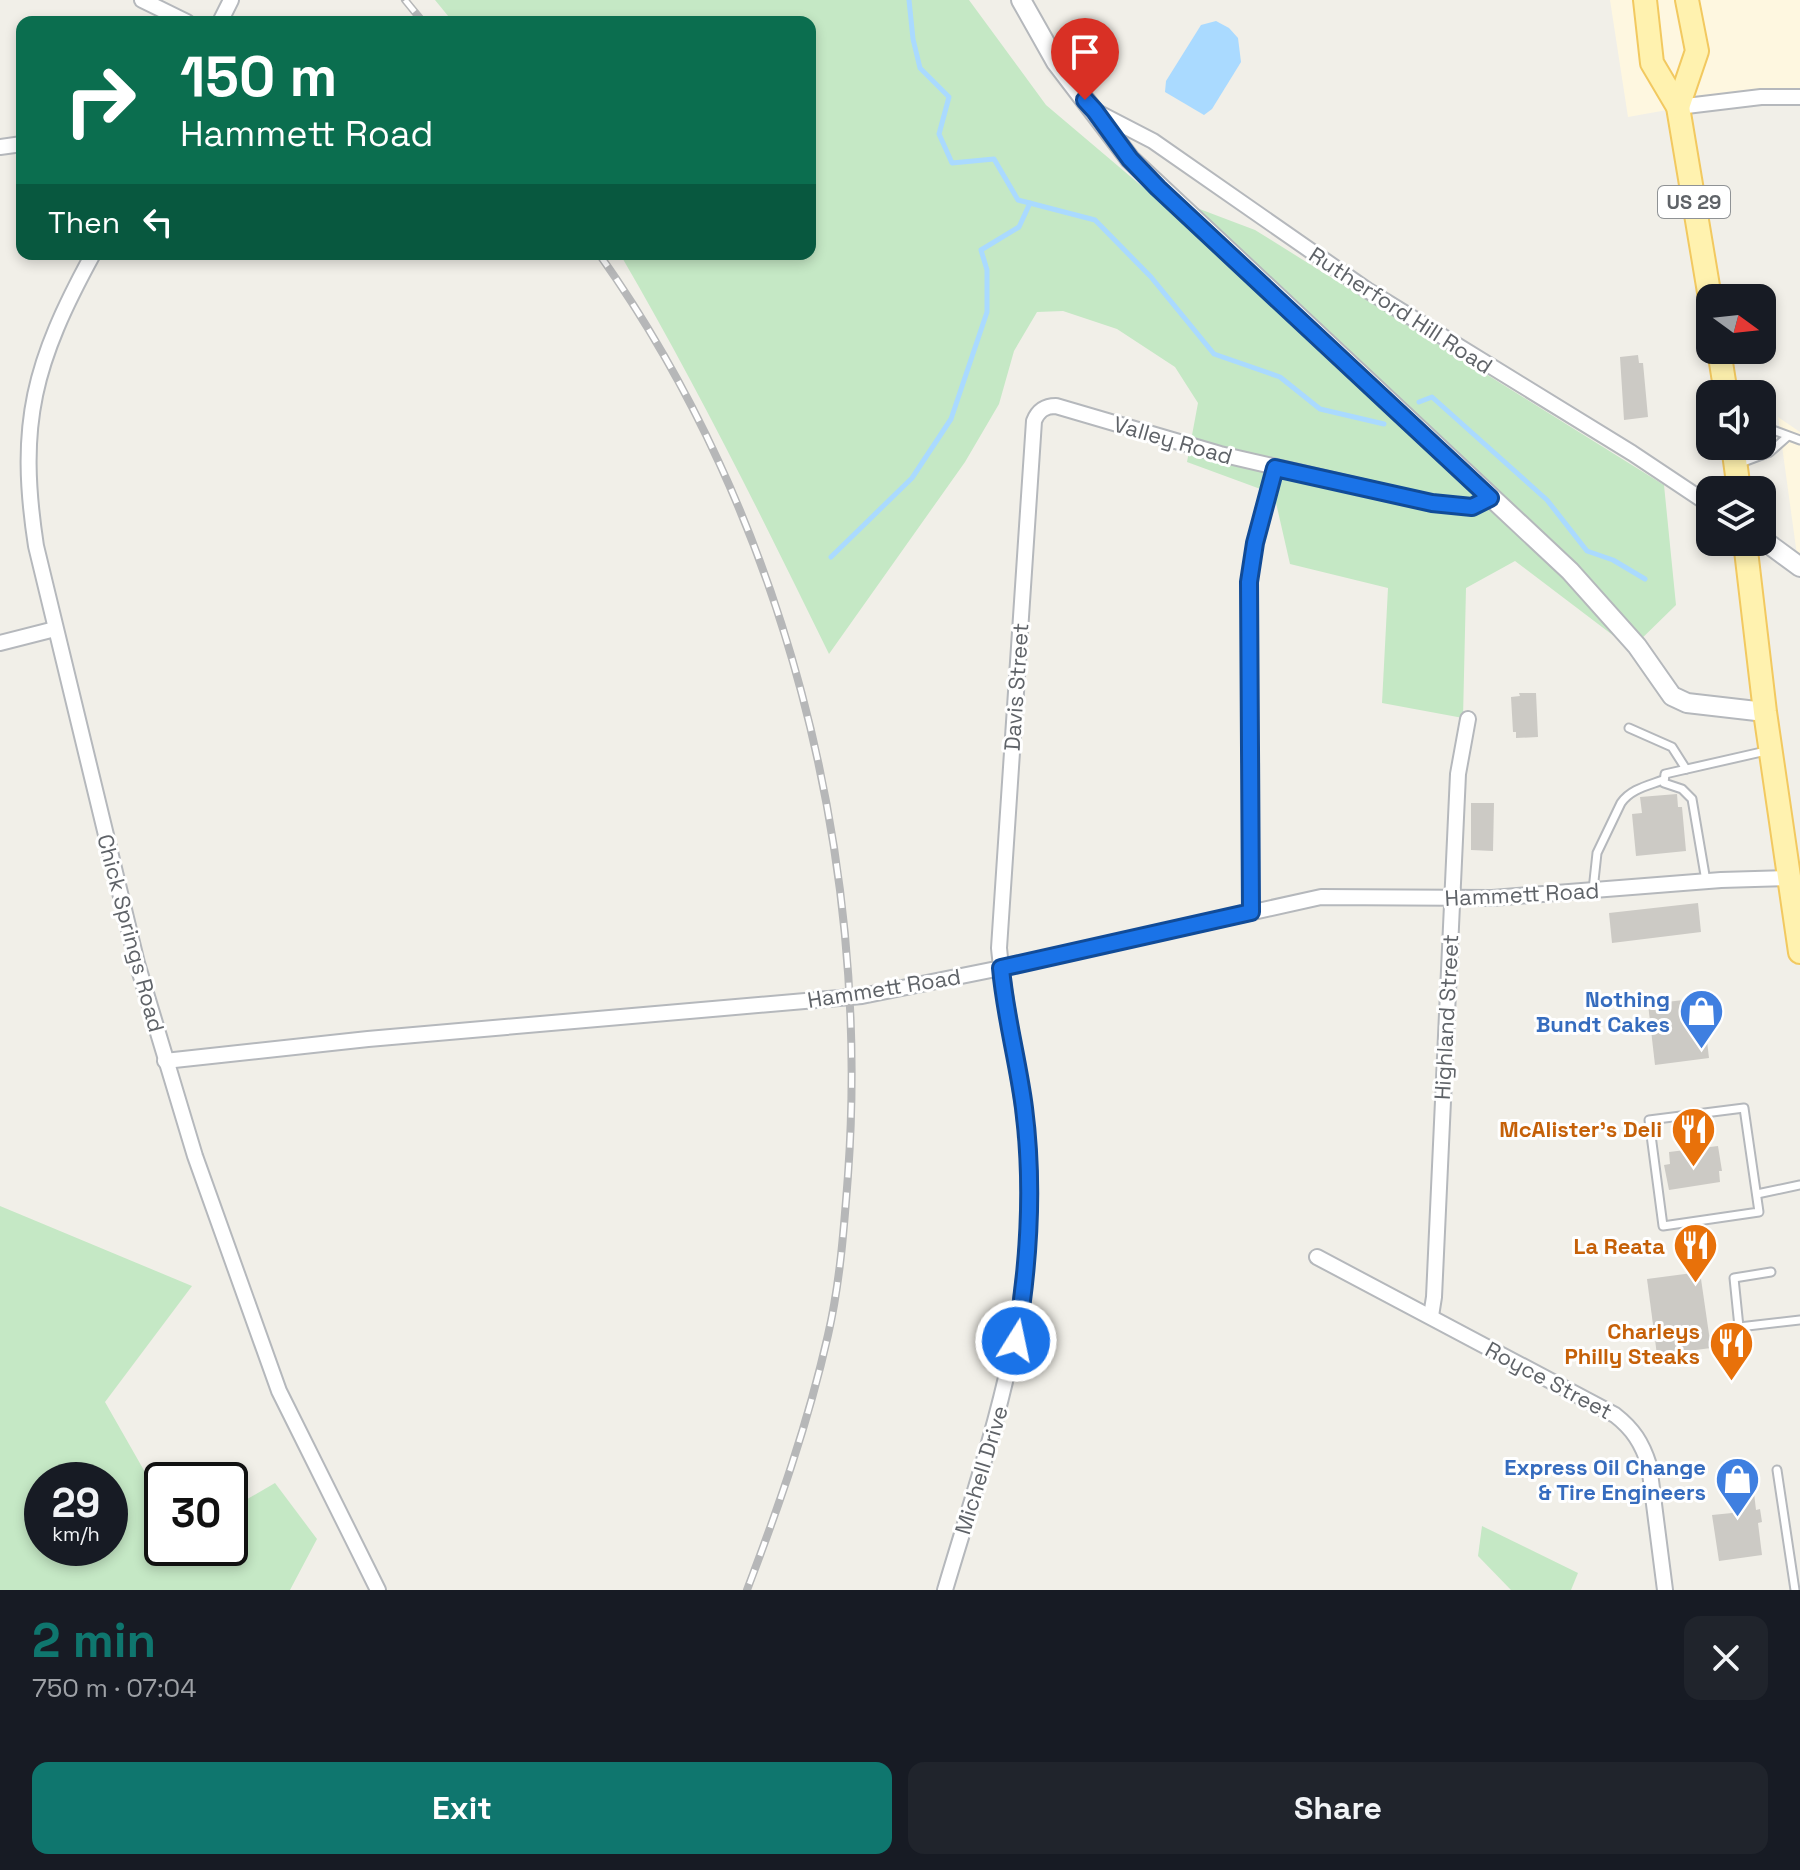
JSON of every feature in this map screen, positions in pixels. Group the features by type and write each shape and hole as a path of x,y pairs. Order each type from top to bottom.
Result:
{"main road":[{"name":"US 29","path":"1645,0 1652,63 1678,107 1708,284"},
{"name":"US 29","path":"1678,107 1697,51 1687,0"},
{"path":"1747,556 1765,712 1800,952"}],"street":[{"path":"142,0 175,16"},
{"path":"1021,0 1056,62 1130,159 1597,599 1637,646 1672,696 1687,703 1765,712"},
{"path":"1678,107 1761,97 1800,97"},
{"name":"Rutherford Hill Road","path":"1095,111 1153,141 1367,290 1696,496"},
{"name":"Chick Springs Road","path":"90,260 51,339 40,370 28,433 29,503 55,629 137,963 195,1156 279,1391 378,1590"},
{"name":"Valley Road","path":"1043,409 1056,406 1275,468 1432,503 1472,507 1490,498"},
{"name":"Davis Street","path":"1001,968 999,948 1034,421 1043,409"},
{"path":"1251,912 1249,582 1255,543 1275,468"},
{"path":"1776,549 1800,567"},
{"path":"0,643 55,629"},
{"name":"Highland Street","path":"1431,1316 1458,774 1468,719"},
{"name":"Hammett Road","path":"165,1061 368,1039 862,996 1321,897 1451,899 1789,878"},
{"name":"Michell Drive","path":"945,1590 1006,1385 1027,1258 1029,1169 1024,1107 1001,968"},
{"name":"Royce Street","path":"1317,1257 1615,1415 1634,1432 1643,1446 1649,1465 1665,1590"}],"lane":[{"path":"1776,432 1800,440"},
{"path":"1776,447 1787,437"},
{"path":"1629,728 1672,747 1686,769"},
{"path":"1663,780 1665,774 1771,750"},
{"path":"1663,780 1682,789 1692,799 1706,881"},
{"path":"1593,890 1597,853 1621,803 1638,788 1663,780"},
{"path":"1744,1108 1757,1194 1759,1212 1663,1226 1649,1120 1744,1108"},
{"path":"1757,1194 1800,1185"},
{"path":"1771,1272 1734,1278 1739,1327 1800,1320"},
{"path":"1777,1470 1796,1574 1795,1590"}],"shaded area":[{"path":"1610,0 1800,0 1800,101 1723,100 1628,117"},
{"path":"1778,417 1800,432 1800,577"}],"green space":[{"path":"435,0 969,0 1046,105 1144,188 1255,230 1664,485 1676,605 1631,649 1515,561 1466,588 1463,718 1382,703 1388,588 1290,564 1274,494 1187,462 1198,403 1175,367 1117,329 1063,311 1037,312 1014,351 999,404 965,462 829,654 702,402 623,260 816,260 816,16 448,16"},
{"path":"0,1206 192,1286 105,1402 144,1470 144,1566 248,1566 248,1499 275,1483 317,1539 290,1590 0,1590"},
{"path":"1482,1526 1578,1573 1571,1590 1511,1590 1478,1556"}],"water":[{"path":"1216,21 1229,28 1238,38 1241,62 1212,109 1204,115 1165,92 1166,81 1201,25"}],"building":[{"path":"1638,355 1639,363 1643,363 1648,417 1624,420 1620,357"},
{"path":"1519,693 1536,693 1538,737 1516,738 1516,732 1513,732 1511,697 1520,696"},
{"path":"1677,794 1678,807 1682,807 1686,851 1636,856 1632,814 1642,813 1640,797"},
{"path":"1471,803 1494,803 1493,851 1471,850"},
{"path":"1698,903 1701,932 1612,943 1609,913"},
{"path":"1702,998 1709,1058 1655,1065 1648,1004"},
{"name":"McAlister's Deli","path":"1718,1146 1722,1171 1719,1171 1720,1182 1669,1190 1664,1165 1670,1164 1669,1152"},
{"path":"1700,1272 1711,1348 1657,1355 1647,1279"},
{"name":"Express Oil Change & Tire Engineers","path":"1752,1476 1756,1510 1760,1509 1762,1522 1758,1523 1762,1555 1719,1561 1712,1515 1732,1513 1727,1480"}],"waterway":[{"path":"909,0 920,68 949,97 939,134 952,163 994,159 1018,200 1095,220 1151,277 1214,354 1280,377 1320,409 1384,424"},
{"path":"831,557 912,478 951,419 987,312 987,270 981,250 1019,227 1030,203"},
{"path":"1419,402 1432,397 1547,500 1587,551 1613,560 1645,579"}],"railway":[{"path":"405,0 418,16"},
{"path":"603,260 664,355 719,463 765,576 802,693 828,812 845,934 851,1055 848,1175 836,1296 802,1432 747,1590"}],"place":[{"name":"Nothing Bundt Cakes","path":"1701,1051"},
{"name":"McAlister's Deli","path":"1693,1168"},
{"name":"La Reata","path":"1696,1285"},
{"name":"Charleys Philly Steaks","path":"1731,1383"},
{"name":"Express Oil Change & Tire Engineers","path":"1737,1519"}],"route":[{"path":"1016,1341 1027,1258 1029,1169 1024,1107 1001,968 1251,912 1249,582 1255,543 1275,468 1432,503 1472,507 1490,498 1158,188 1130,159 1085,100"}]}
